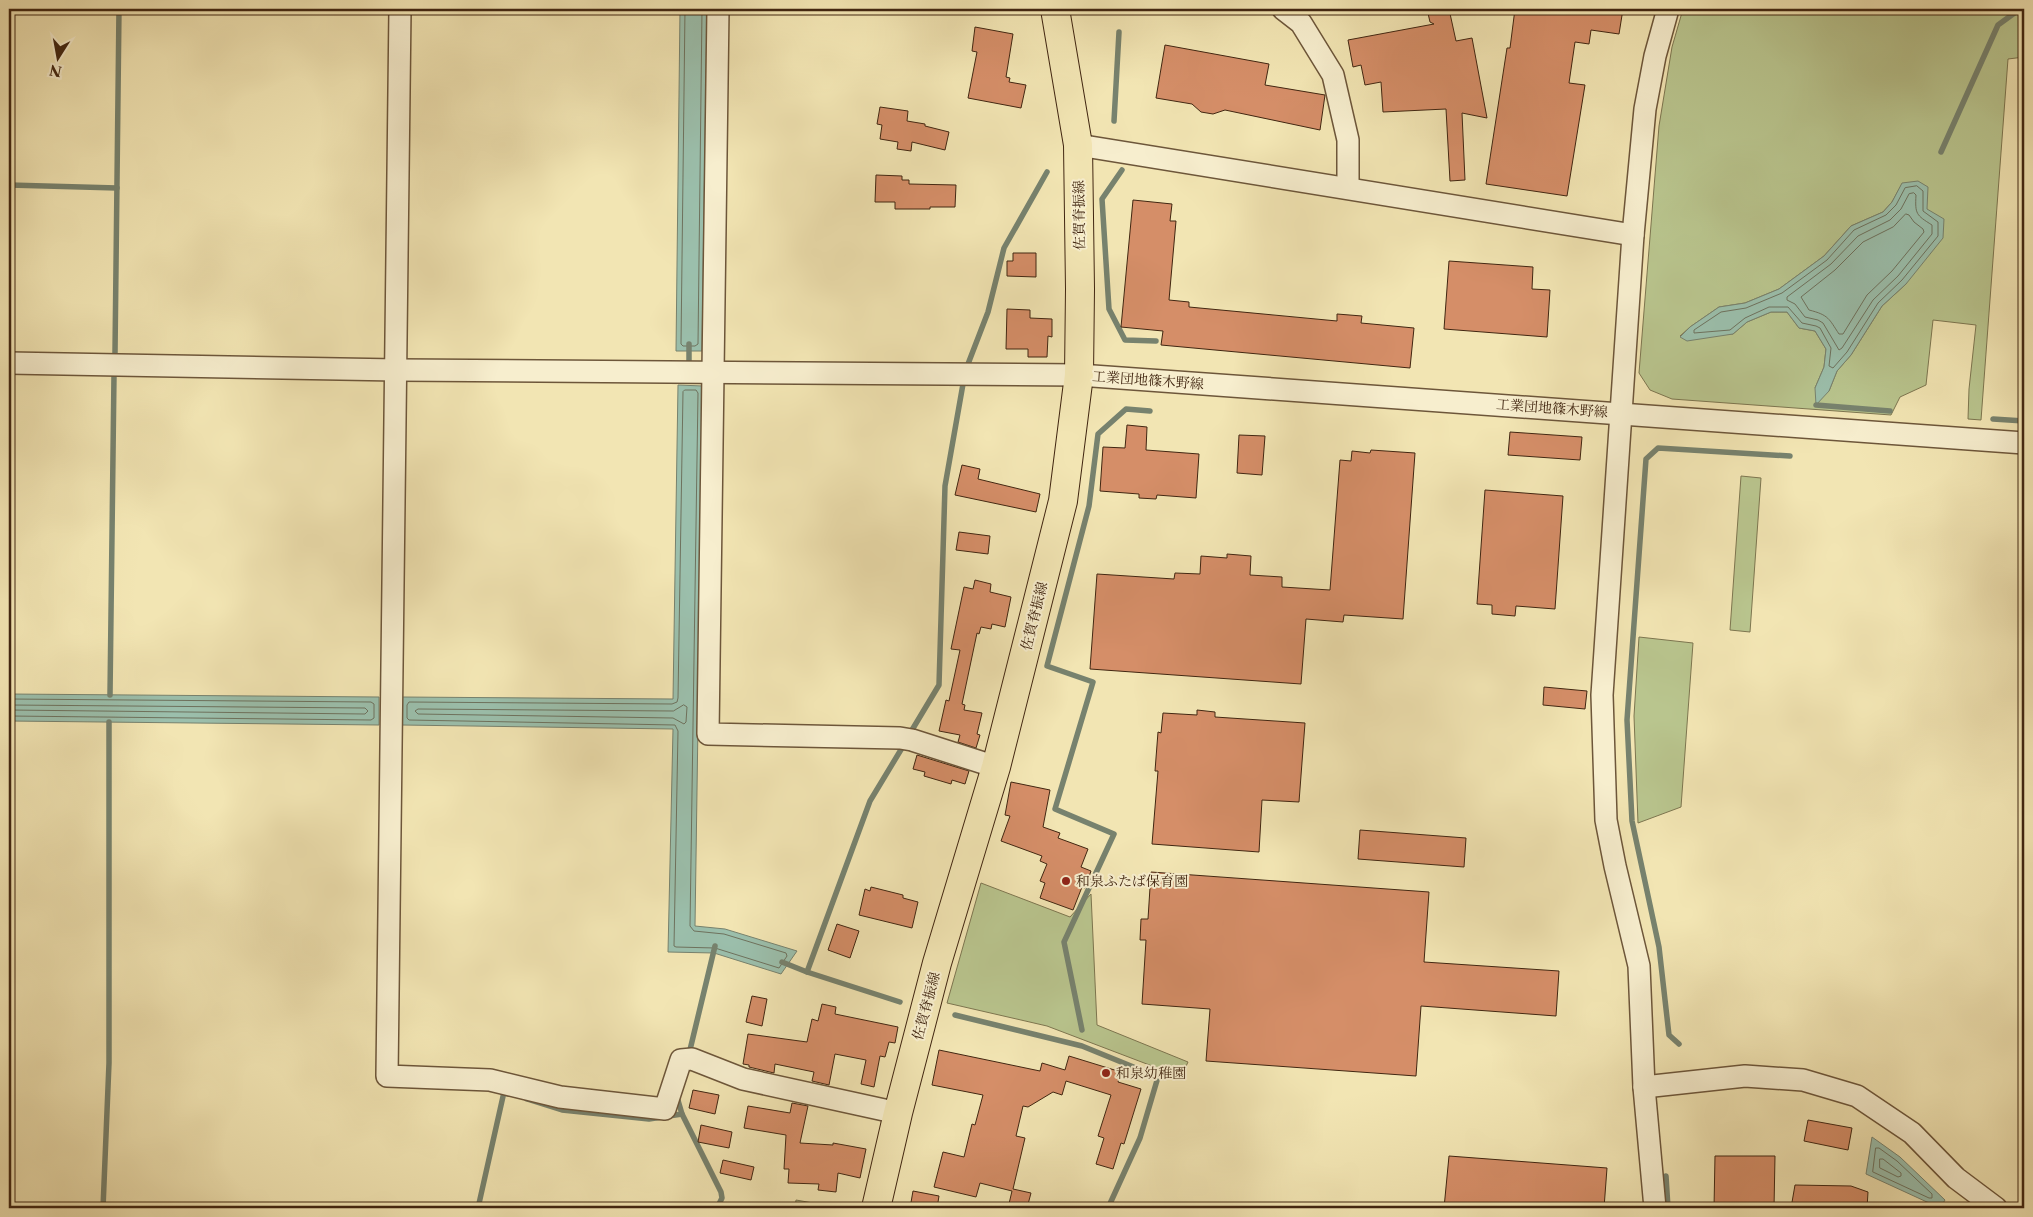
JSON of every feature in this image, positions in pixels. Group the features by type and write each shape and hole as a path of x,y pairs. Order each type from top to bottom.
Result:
{"main road":[{"name":"佐賀脊振線","path":"876,1208 898,1113 937,963 996,767 1063,501 1079,375 1078,145 1055,9"}],"street":[{"path":"400,9 393,690 386,1076 490,1080 560,1097 665,1109 686,1060 743,1079 898,1113"},
{"path":"718,9 698,371 708,734 906,739 996,767"},
{"path":"1283,9 1301,23 1333,75 1348,140 1348,188"},
{"path":"1655,1208 1644,1087 1639,966 1606,820 1602,695 1633,235 1645,109 1655,56 1668,9"},
{"path":"1078,145 1633,235"},
{"name":"工業団地篠木野線","path":"9,363 397,370 1079,375 2024,443"},
{"path":"1644,1087 1745,1076 1803,1080 1857,1096 1912,1133 1956,1178 1996,1208"}],"green space":[{"path":"1683,9 2024,9 2024,57 2008,59 1981,420 1968,419 1969,389 1976,325 1933,320 1926,385 1900,397 1891,415 1672,399 1650,390 1639,373 1659,126 1672,47","holes":["1902,184 1927,209 1906,284 1882,306 1851,355 1837,371 1829,391 1815,388 1824,367 1826,349 1815,331 1799,328 1787,312 1771,312 1747,322 1733,334 1680,336 1719,307 1745,303 1779,289 1824,256 1851,226 1883,212 1892,202"]},
{"path":"1741,476 1761,478 1750,632 1730,630"},
{"path":"1639,637 1693,643 1681,807 1638,823 1634,716"},
{"path":"981,883 1070,917 1091,894 1097,1025 1188,1062 1181,1077 1047,1026 947,1003"},
{"path":"796,1200 830,1206 829,1208 795,1208"}],"water":[{"path":"680,9 707,9 702,351 676,351"},
{"path":"1918,181 1928,187 1927,209 1944,219 1943,238 1906,284 1882,306 1851,355 1837,371 1829,391 1816,405 1815,388 1824,367 1826,349 1815,331 1799,328 1787,312 1771,312 1747,322 1733,334 1687,341 1680,337 1690,327 1719,307 1745,303 1779,289 1824,256 1851,226 1883,212 1892,202 1902,183"},
{"path":"678,385 703,386 695,926 725,929 797,951 781,974 714,953 668,952 673,729 402,725 402,697 673,699"},
{"path":"9,694 379,697 379,725 9,721"},
{"path":"1872,1137 1900,1157 1945,1200 1940,1208 1866,1174"}],"building":[{"path":"1427,9 1449,9 1456,41 1472,38 1487,118 1462,113 1465,180 1450,181 1446,109 1383,112 1381,82 1365,85 1361,65 1353,67 1348,40 1434,24 1430,22"},
{"path":"1515,9 1623,9 1619,34 1591,30 1589,44 1575,42 1569,83 1585,85 1567,196 1486,184 1507,48 1510,48"},
{"path":"975,27 1013,34 1006,77 1010,78 1009,82 1026,85 1021,108 968,98 977,52 972,51"},
{"path":"1165,45 1269,64 1265,85 1325,95 1320,130 1225,110 1213,114 1201,112 1192,104 1156,98"},
{"path":"880,107 908,111 907,121 925,124 925,126 949,132 945,150 912,142 911,151 897,149 898,142 880,139 882,125 877,124"},
{"path":"876,175 902,176 902,180 909,180 909,184 956,185 955,207 895,209 895,202 875,202"},
{"path":"1133,200 1172,204 1170,221 1176,221 1169,300 1189,302 1189,307 1337,321 1337,314 1362,316 1361,323 1414,328 1410,368 1161,345 1163,331 1121,327"},
{"path":"1013,253 1036,253 1036,277 1007,276 1007,261 1013,261"},
{"path":"1449,261 1533,267 1532,289 1550,290 1547,337 1444,329"},
{"path":"1007,309 1030,310 1030,318 1052,319 1052,337 1048,336 1047,357 1028,357 1028,349 1006,349"},
{"path":"1127,425 1147,427 1146,450 1199,454 1196,498 1157,495 1156,499 1139,498 1139,494 1100,491 1103,447 1125,448"},
{"path":"1510,432 1582,437 1580,460 1508,455"},
{"path":"1239,435 1265,436 1262,475 1237,473"},
{"path":"1371,450 1415,453 1403,619 1344,615 1343,622 1306,619 1301,684 1090,669 1097,574 1174,579 1175,573 1200,574 1201,556 1227,558 1227,554 1251,556 1250,575 1282,577 1282,587 1330,590 1340,460 1351,461 1352,451 1370,453"},
{"path":"962,465 980,469 978,479 1040,494 1036,512 955,495"},
{"path":"1485,490 1563,496 1555,609 1516,606 1515,616 1492,614 1492,605 1477,604"},
{"path":"959,532 990,536 988,554 956,550"},
{"path":"975,580 991,584 990,592 1011,597 1005,627 992,624 991,629 981,627 979,634 977,633 962,704 965,705 964,710 982,713 977,734 980,735 976,748 958,742 960,735 939,731 946,700 949,701 960,650 951,649 964,587 973,589"},
{"path":"1544,687 1587,691 1585,709 1543,705"},
{"path":"1197,710 1215,712 1215,717 1305,723 1299,802 1262,800 1259,852 1152,844 1158,771 1155,771 1158,732 1161,733 1163,713 1197,715"},
{"path":"917,755 969,771 965,784 952,780 951,784 924,776 925,772 913,769"},
{"path":"1011,782 1050,790 1043,827 1060,833 1058,838 1088,849 1081,867 1091,871 1085,888 1082,887 1073,910 1040,898 1045,883 1040,881 1047,864 1040,861 1042,856 1001,841 1010,816 1005,815"},
{"path":"1360,830 1466,838 1464,867 1358,859"},
{"path":"1151,872 1429,892 1424,962 1559,971 1556,1016 1421,1006 1416,1076 1206,1061 1210,1009 1142,1004 1146,940 1140,940 1141,919 1148,919"},
{"path":"871,887 903,895 903,898 918,902 912,928 859,915 865,889 870,891"},
{"path":"837,924 859,931 850,958 828,950"},
{"path":"752,996 767,999 762,1026 746,1022"},
{"path":"822,1004 836,1007 835,1014 898,1027 895,1043 889,1042 885,1057 880,1056 874,1087 861,1084 866,1060 835,1054 829,1085 812,1081 814,1072 775,1064 774,1073 743,1064 748,1034 807,1042 812,1019 818,1021"},
{"path":"939,1050 1040,1071 1042,1063 1065,1070 1069,1056 1121,1072 1118,1082 1141,1089 1124,1144 1121,1143 1113,1169 1096,1164 1104,1138 1098,1136 1111,1095 1066,1081 1062,1095 1053,1092 1028,1107 1023,1106 1016,1136 1025,1138 1013,1189 1031,1193 1027,1208 1008,1208 1012,1191 980,1183 976,1197 934,1187 943,1152 964,1157 972,1124 975,1125 983,1095 932,1085"},
{"path":"693,1090 719,1095 715,1114 689,1108"},
{"path":"792,1103 808,1106 800,1143 833,1145 833,1143 866,1149 860,1178 838,1173 836,1192 818,1190 819,1184 788,1183 789,1169 784,1169 786,1135 744,1128 748,1106 790,1113"},
{"path":"1808,1120 1852,1128 1848,1150 1804,1141"},
{"path":"701,1125 732,1132 729,1148 698,1142"},
{"path":"1449,1156 1607,1168 1604,1208 1444,1208"},
{"path":"1715,1156 1775,1156 1774,1208 1714,1208"},
{"path":"723,1160 754,1167 751,1180 720,1173"},
{"path":"1795,1185 1851,1186 1868,1192 1867,1208 1791,1208"},
{"path":"913,1191 939,1196 937,1208 910,1208"}],"waterway":[{"path":"115,353 119,9"},
{"path":"1941,152 1998,25 2020,9"},
{"path":"1114,121 1119,32"},
{"path":"1122,170 1102,199 1109,309 1125,340 1156,341"},
{"path":"968,364 988,312 1004,248 1047,172"},
{"path":"9,185 117,188"},
{"path":"689,344 689,367"},
{"path":"110,695 114,375"},
{"path":"909,735 939,685 945,486 963,384"},
{"path":"1816,405 1890,411"},
{"path":"1082,1030 1064,942 1114,834 1055,809 1093,682 1047,666 1089,506 1098,434 1126,409 1150,411"},
{"path":"1993,419 2024,421"},
{"path":"1679,1044 1669,1035 1659,947 1632,821 1627,720 1646,459 1658,448 1790,456"},
{"path":"103,1208 109,1063 109,722"},
{"path":"807,972 870,801 905,743"},
{"path":"689,1054 715,946"},
{"path":"782,962 900,1002"},
{"path":"955,1015 1082,1046 1158,1077 1140,1138 1108,1208"},
{"path":"478,1208 504,1092 508,1094"},
{"path":"677,1097 682,1114 721,1192 722,1198 717,1208"},
{"path":"527,1099 562,1110 649,1119 682,1114"},
{"path":"1666,1176 1668,1208"}],"place":[{"name":"和泉ふたば保育園","path":"1066,881"},
{"name":"和泉幼稚園","path":"1106,1073"}]}
